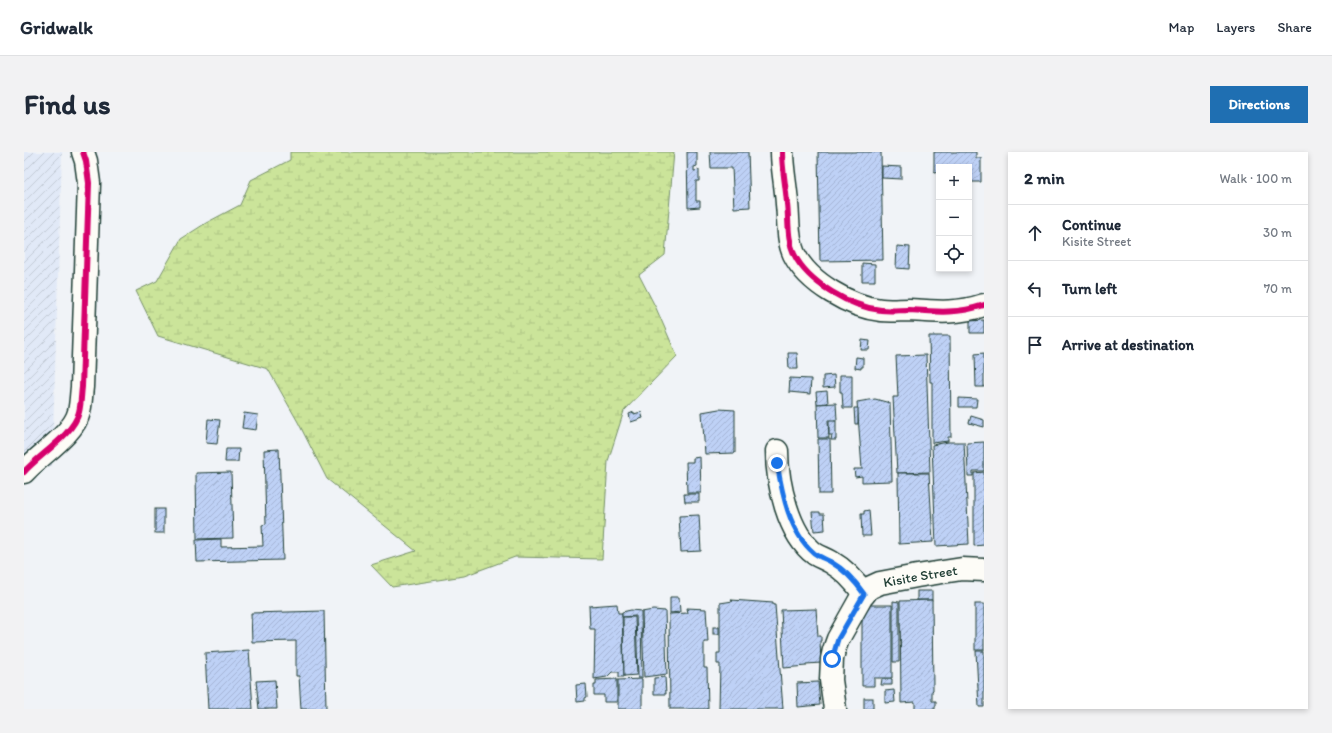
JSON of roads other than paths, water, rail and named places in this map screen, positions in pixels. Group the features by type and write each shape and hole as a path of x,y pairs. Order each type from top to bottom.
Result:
{"street":[{"path":"24,472 67,432 79,412 82,387 89,183 86,161 83,152"},
{"path":"782,152 789,240 798,262 806,272 833,292 851,302 881,310 948,312 972,309 984,305"},
{"path":"777,450 777,463 781,489 793,523 799,535 816,554 830,561 847,574 864,594"},
{"name":"Kisite Street","path":"835,709 831,680 834,650 852,614 864,594 870,588 880,583 956,570 984,570"}]}
